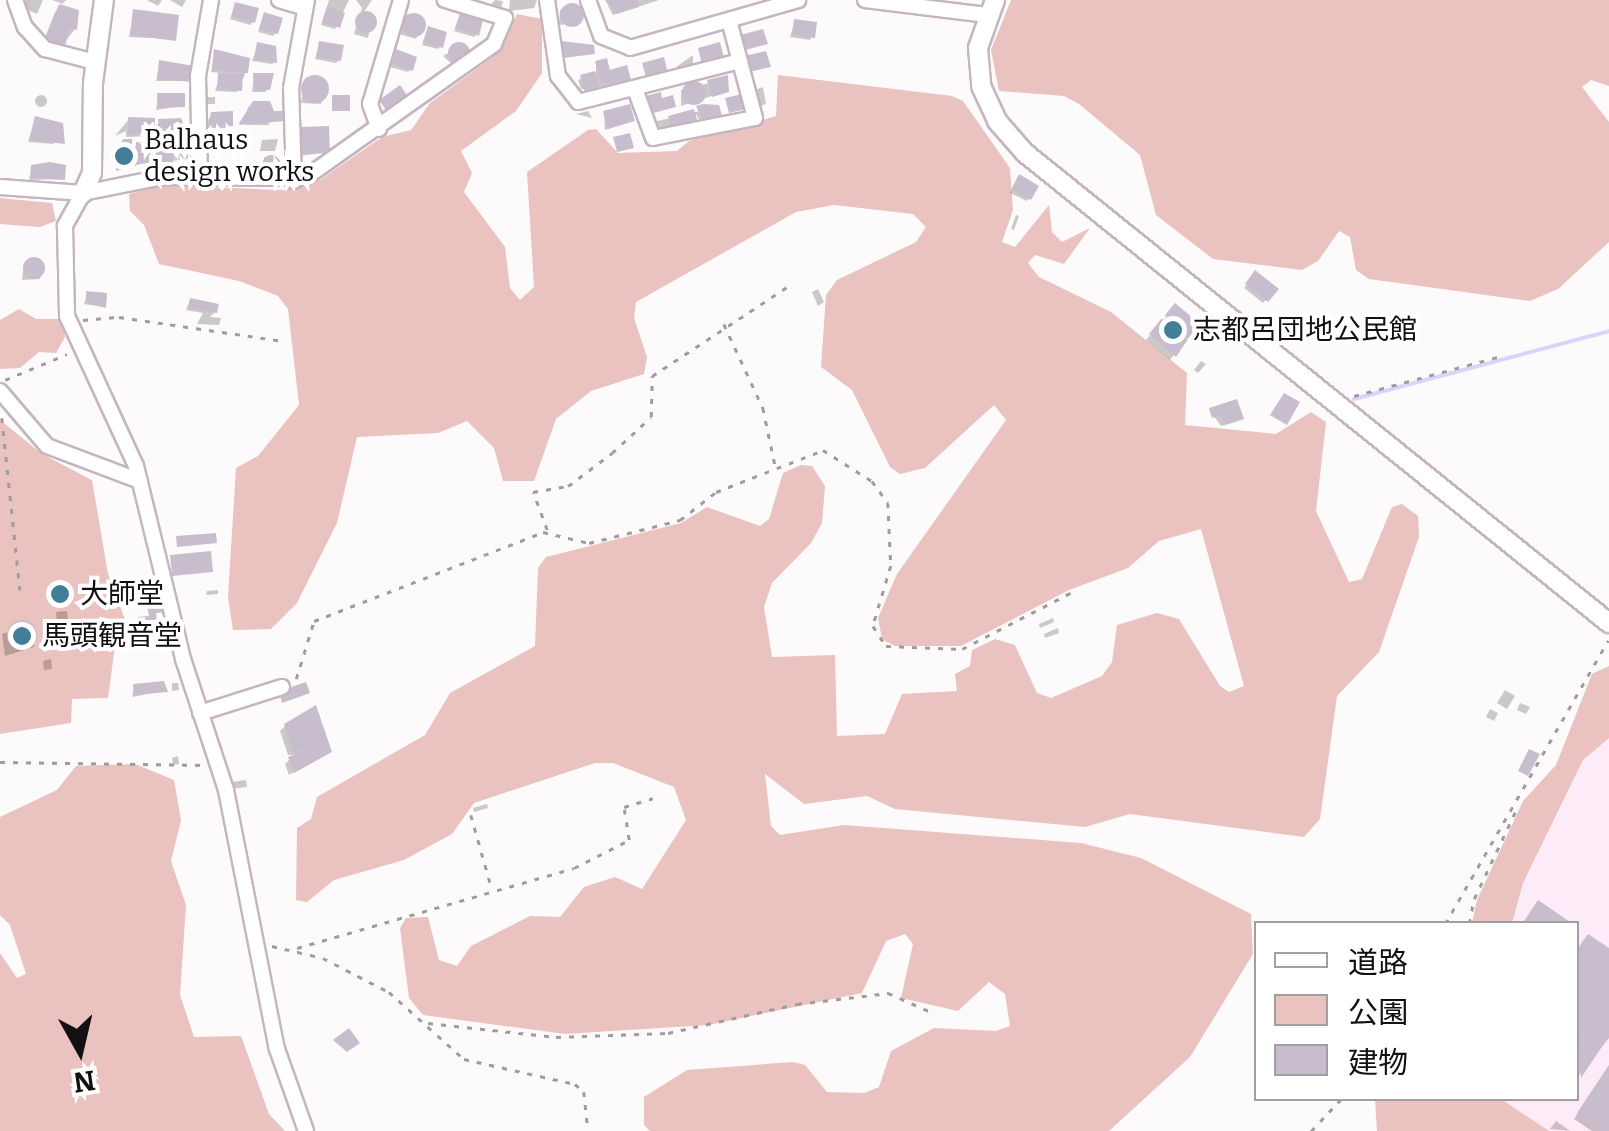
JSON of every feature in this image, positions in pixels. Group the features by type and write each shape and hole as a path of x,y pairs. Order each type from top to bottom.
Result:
{"street":[{"path":"15,0 25,27 45,49 94,62"},
{"path":"104,0 94,62 92,173 65,226 64,301 77,349 119,423 140,481 200,713 217,762 282,1066 306,1131"},
{"path":"200,179 198,76 211,0"},
{"path":"279,0 306,4 291,88 294,181"},
{"path":"379,129 370,104 401,0"},
{"path":"0,187 83,194 148,178 294,181 379,129 480,58 500,35 504,18 445,0"},
{"path":"547,0 555,64 571,100 635,89 740,61"},
{"path":"588,0 594,27 619,47 798,0"},
{"path":"865,0 991,8 978,48 981,86 1010,138 1338,408 1609,623"},
{"path":"635,89 648,136 681,137 755,118 729,20"},
{"path":"0,391 47,446 140,481"},
{"path":"200,713 282,687"}],"path":[{"path":"547,532 533,492 568,486 645,424 652,376 724,324 787,287"},
{"path":"81,320 119,317 283,341"},
{"path":"724,324 760,400 776,471"},
{"path":"0,381 77,349"},
{"path":"1338,408 1347,398 1498,357"},
{"path":"2,416 20,590"},
{"path":"282,687 300,672 314,622 547,532 581,544 680,520 716,492 828,451 884,495 892,520 891,566 874,626 886,646 962,649 1070,593"},
{"path":"1447,921 1609,640"},
{"path":"0,762 135,761 175,768 217,762"},
{"path":"297,948 558,874 625,843 631,836 624,807 653,798"},
{"path":"1470,921 1474,898 1520,800"},
{"path":"471,815 493,890"},
{"path":"256,941 297,948 389,992 464,1059 580,1087 588,1131"},
{"path":"428,1023 556,1036 668,1034 797,1004 888,994 931,1012"},
{"path":"1310,1131 1339,1101"}],"shaded area":[{"path":"1609,738 1609,1131 1549,1131 1504,1101 1579,1101 1579,921 1513,921 1523,883 1583,760"}],"green space":[{"path":"1011,0 1609,0 1609,86 1591,80 1582,87 1609,122 1609,242 1558,289 1530,301 1369,279 1356,270 1350,237 1339,231 1318,261 1302,270 1213,259 1156,215 1140,155 1079,104 1064,96 999,91 991,50"},
{"path":"517,14 542,19 542,73 516,111 461,151 472,173 464,192 505,247 510,288 520,300 534,287 527,172 588,130 596,129 618,153 677,151 689,141 776,116 778,75 952,96 963,101 1010,168 1013,210 1002,242 1015,247 1049,205 1052,232 1062,242 1090,228 1064,264 1035,255 1028,263 1039,277 1111,312 1187,373 1185,425 1276,434 1311,412 1326,422 1316,511 1349,582 1362,579 1392,507 1402,504 1418,516 1419,537 1379,652 1337,696 1320,819 1304,837 1130,814 1085,827 895,809 867,796 804,804 765,774 771,826 780,835 844,825 1081,843 1141,858 1251,914 1253,954 1190,1057 1109,1131 650,1131 644,1125 644,1097 687,1070 793,1062 805,1065 827,1092 864,1093 879,1087 891,1051 934,1028 996,1031 1010,1026 1005,994 989,982 958,1011 901,998 913,944 905,934 886,941 862,993 708,1025 565,1034 423,1015 409,998 400,928 406,918 428,917 439,960 457,966 471,946 530,916 560,917 584,887 615,877 642,889 686,820 674,787 613,763 595,763 474,803 452,834 404,860 334,880 307,902 296,900 297,828 311,819 317,797 425,735 450,693 535,646 538,568 546,557 681,523 707,507 760,526 769,519 783,473 801,465 812,466 825,486 822,523 811,543 772,583 764,607 772,657 835,655 837,736 885,734 902,694 957,691 955,674 970,666 972,650 995,639 1015,645 1037,693 1051,698 1102,676 1112,662 1117,625 1157,613 1179,619 1220,686 1229,692 1244,686 1201,529 1159,541 1128,568 1069,590 961,646 895,646 882,639 878,618 897,574 1006,420 994,405 925,468 900,474 890,467 852,390 821,367 826,295 837,280 916,242 926,227 913,214 834,205 796,212 636,302 634,318 647,357 644,374 591,391 556,419 534,481 503,481 494,448 467,421 438,433 357,437 337,523 297,603 271,629 233,630 228,597 236,468 258,456 299,405 288,309 278,296 239,281 159,264 144,225 130,211 129,194 163,185 280,190 320,180 382,137 411,130 430,103 493,57"},
{"path":"0,198 52,203 56,221 40,227 0,224"},
{"path":"19,309 36,319 62,319 65,337 56,353 39,352 20,368 0,369 0,320"},
{"path":"0,420 42,454 92,480 108,574 127,625 115,646 108,698 72,699 71,723 0,734"},
{"path":"1609,666 1609,738 1583,760 1523,883 1513,921 1472,921 1477,900 1523,801 1556,765 1592,674"},
{"path":"135,764 174,780 181,820 171,861 186,905 180,995 194,1037 241,1036 269,1114 285,1131 0,1131 0,953 17,978 26,974 10,925 0,915 0,817 57,790 76,766"},
{"path":"1375,1101 1504,1101 1549,1131 1377,1131"}],"building":[{"path":"607,0 637,0 639,7 616,14"},
{"path":"235,2 259,8 255,23 231,17"},
{"path":"572,3 584,15 572,27 560,15"},
{"path":"59,4 79,10 77,30 70,28 65,46 45,40"},
{"path":"327,7 345,13 340,28 322,22"},
{"path":"133,9 179,15 176,41 130,35"},
{"path":"366,11 374,14 374,30 366,33 358,30 355,22 358,14"},
{"path":"264,12 283,18 278,34 259,29"},
{"path":"414,13 423,16 423,34 414,37 405,34 402,25 405,16"},
{"path":"460,13 483,20 479,36 455,28"},
{"path":"794,19 817,22 815,38 792,35"},
{"path":"428,26 447,32 443,48 423,42"},
{"path":"763,29 768,44 745,50 740,35"},
{"path":"319,41 344,45 341,61 316,57"},
{"path":"561,41 594,45 595,54 563,58"},
{"path":"257,42 276,46 277,63 254,59"},
{"path":"459,42 467,45 467,61 459,64 451,61 448,53 451,45"},
{"path":"720,42 724,58 702,65 698,48"},
{"path":"214,49 250,58 248,73 212,70"},
{"path":"396,49 417,57 413,71 392,64"},
{"path":"766,51 771,67 749,72 744,56"},
{"path":"664,57 668,74 647,80 642,63"},
{"path":"607,58 610,70 627,65 632,84 601,83 595,61"},
{"path":"159,60 194,66 193,82 157,79"},
{"path":"595,71 599,87 584,91 580,75"},
{"path":"218,73 243,74 242,91 217,89"},
{"path":"253,73 274,73 270,90 254,90"},
{"path":"315,75 325,79 329,89 325,99 315,103 305,99 301,89 305,79"},
{"path":"728,75 729,92 712,97 707,80"},
{"path":"694,81 706,93 694,105 682,93"},
{"path":"400,85 409,98 388,113 379,100"},
{"path":"661,92 662,98 673,95 676,107 646,115 642,97"},
{"path":"157,93 185,93 185,107 158,108"},
{"path":"742,94 746,109 729,113 725,98"},
{"path":"332,95 350,95 350,111 332,111"},
{"path":"253,101 270,101 274,111 284,111 285,121 238,125"},
{"path":"630,104 635,121 608,129 603,111"},
{"path":"719,105 723,119 705,125 696,106"},
{"path":"694,109 699,126 673,132 668,116"},
{"path":"233,111 233,126 208,127 211,112"},
{"path":"35,116 63,123 65,144 29,140"},
{"path":"128,117 155,118 155,134 128,135"},
{"path":"181,118 188,135 159,135 158,119"},
{"path":"329,126 330,153 301,154 300,127"},
{"path":"630,133 634,148 617,152 613,137"},
{"path":"123,139 132,139 132,168 118,170 115,156"},
{"path":"136,142 150,144 151,163 136,164"},
{"path":"155,143 172,143 173,163 156,161"},
{"path":"271,155 281,165 271,175 261,165"},
{"path":"31,165 66,165 65,180 30,178"},
{"path":"1019,174 1039,186 1031,200 1011,190"},
{"path":"34,257 42,260 42,276 34,279 26,276 23,268 26,260"},
{"path":"1255,270 1279,289 1268,302 1245,284"},
{"path":"86,291 107,293 106,308 86,302"},
{"path":"190,298 219,304 217,313 188,308"},
{"name":"志都呂団地公民館","path":"1175,303 1199,323 1176,357 1149,334 1161,319 1173,321 1165,315"},
{"path":"1284,393 1300,402 1287,425 1270,415"},
{"path":"1237,399 1244,419 1225,425 1221,415 1212,418 1209,408"},
{"path":"216,533 217,543 177,547 176,536"},
{"path":"211,551 213,572 172,576 170,555"},
{"path":"166,604 167,612 156,613 158,625 138,628 137,617 149,616 147,606"},
{"name":"馬頭観音堂","path":"22,620 33,624 37,635 33,646 22,650 11,646 7,635 11,624"},
{"path":"164,681 168,692 134,695 133,684"},
{"path":"306,682 310,693 282,703 279,691"},
{"path":"316,705 332,752 294,773 288,757 310,749 293,752 284,724"},
{"path":"1529,749 1540,754 1528,776 1518,771"},
{"path":"1538,900 1569,921 1524,921"},
{"path":"1588,934 1609,948 1609,1036 1581,1078 1579,1027 1579,947"},
{"path":"349,1028 360,1043 347,1052 333,1040"},
{"path":"1609,1065 1609,1131 1603,1131 1577,1113"}],"waterway":[{"path":"1354,399 1609,331"}],"place":[{"name":"Balhaus design works","path":"124,156"},
{"name":"志都呂団地公民館","path":"1173,330"},
{"name":"大師堂","path":"60,594"},
{"name":"馬頭観音堂","path":"22,636"}]}
